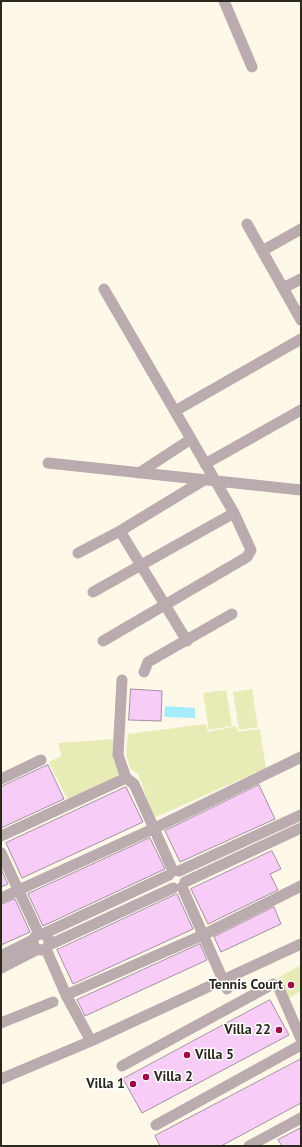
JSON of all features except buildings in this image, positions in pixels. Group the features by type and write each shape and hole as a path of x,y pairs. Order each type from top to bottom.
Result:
{"street":[{"path":"224,1 252,67"},
{"path":"247,224 301,320"},
{"path":"262,251 301,229"},
{"path":"283,288 301,279"},
{"path":"103,641 249,554 250,550 234,513 217,482 205,464 104,289"},
{"path":"175,411 301,339"},
{"path":"205,464 301,410"},
{"path":"138,473 191,438"},
{"path":"48,463 301,490"},
{"path":"78,553 120,531 204,480"},
{"path":"93,592 141,567 234,513"},
{"path":"120,531 187,641"},
{"path":"144,672 148,662 232,614"},
{"path":"122,680 118,755 126,778 134,784 173,873 169,884 180,886"},
{"path":"1,898 153,829 301,757"},
{"path":"1,778 41,760"},
{"path":"1,836 126,778"},
{"path":"1,956 41,942 180,886 270,836 301,815"},
{"path":"1,968 41,942 173,873 270,836 301,828"},
{"path":"1,854 66,995 90,1041"},
{"path":"173,873 185,876 180,886"},
{"path":"180,886 225,984"},
{"path":"66,995 203,935 301,886"},
{"path":"1,1078 225,984 301,944"},
{"path":"122,1066 273,984 278,986 301,1039"},
{"path":"1,1023 53,1002"},
{"path":"156,1125 301,1045"},
{"path":"249,1146 301,1118"}],"green space":[{"path":"252,689 258,727 239,730 233,692"},
{"path":"226,690 232,726 209,730 203,693"},
{"path":"206,724 208,732 236,726 238,732 260,729 266,768 154,818 138,774 130,768 126,754 128,734"},
{"path":"113,739 113,759 120,775 68,801 49,762 61,756 58,743"},
{"name":"Tennis Court","path":"301,965 301,991 289,998 277,978"}],"water":[{"path":"165,706 195,708 195,718 164,717"}],"place":[{"name":"Tennis Court","path":"291,985"},
{"name":"Villa 22","path":"279,1030"},
{"name":"Villa 5","path":"187,1055"},
{"name":"Villa 2","path":"146,1077"},
{"name":"Villa 1","path":"133,1084"}]}
